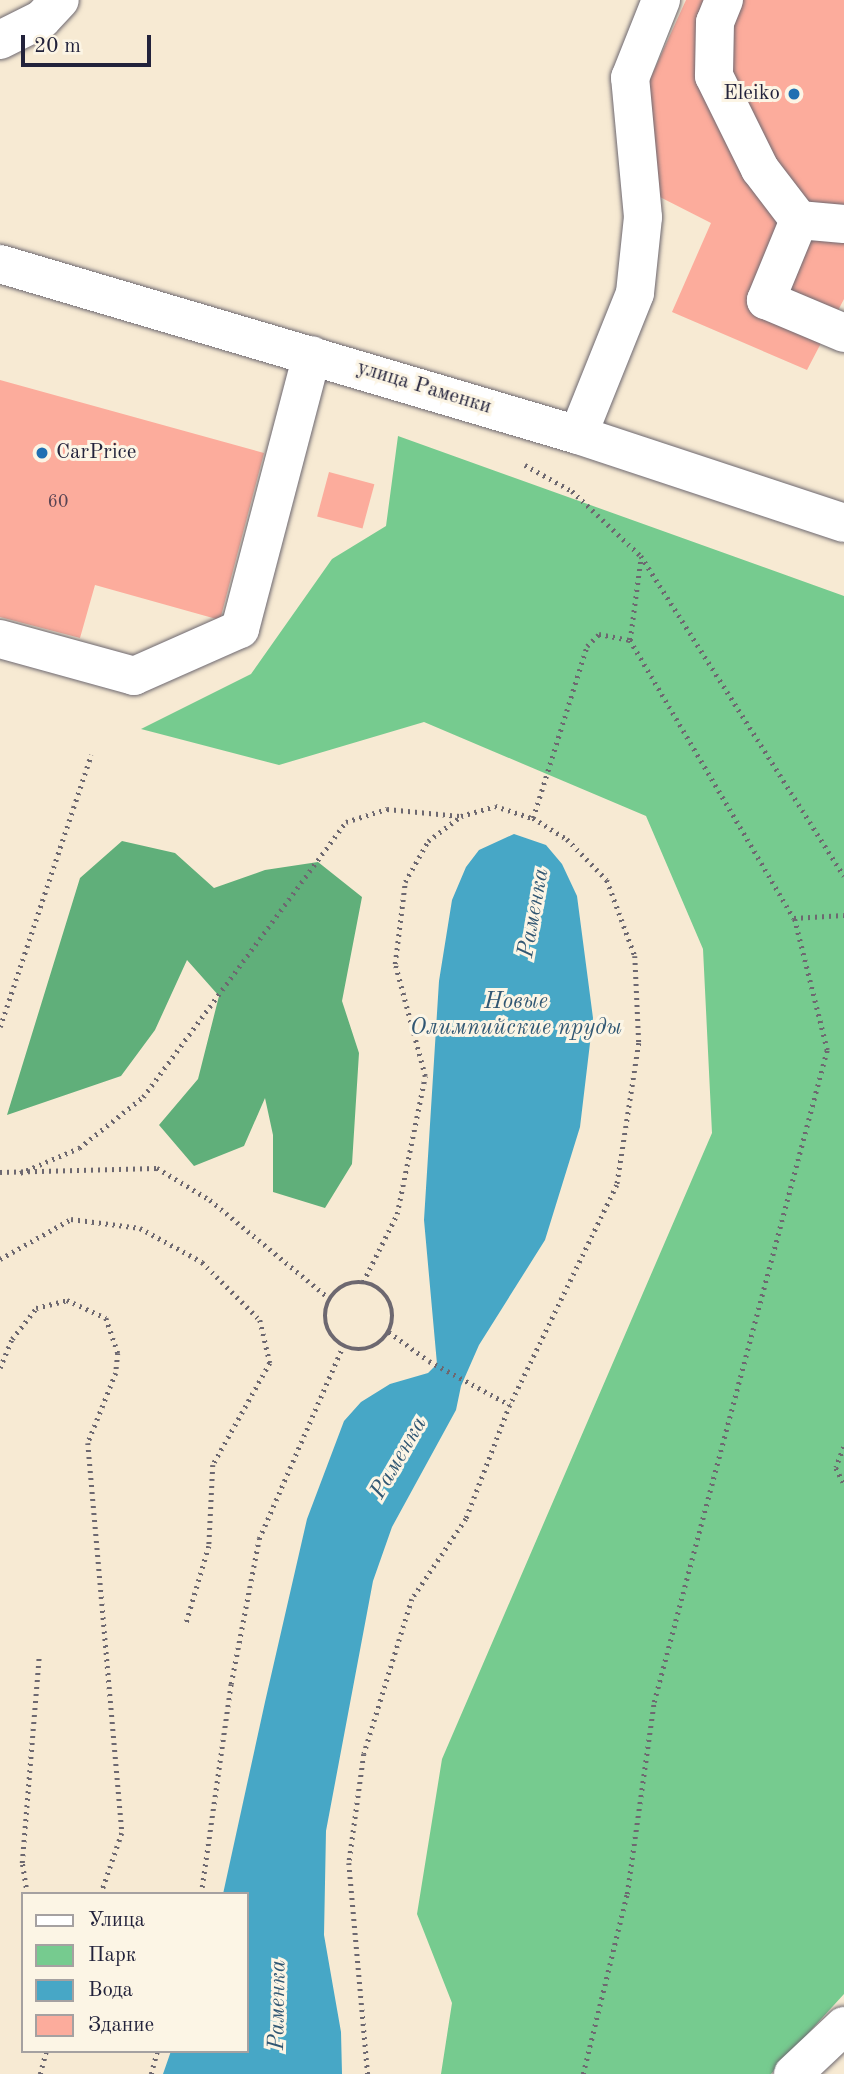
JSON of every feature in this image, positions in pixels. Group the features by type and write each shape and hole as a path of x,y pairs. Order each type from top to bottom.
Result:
{"street":[{"path":"0,40 42,19 60,0"},
{"path":"578,435 635,293 643,217 630,78 661,0"},
{"path":"724,0 715,22 714,76 760,169 799,220 844,224"},
{"path":"799,220 766,300 844,332"},
{"name":"улица Раменки","path":"0,264 578,435 844,523"},
{"path":"0,639 134,676 240,629 312,355"},
{"path":"793,2074 844,2026"}],"path":[{"path":"523,464 572,491 641,556 844,876"},
{"path":"583,2074 627,1894 654,1702 827,1050 794,918 630,640 641,556"},
{"path":"533,818 587,646 599,634 630,640"},
{"path":"0,1027 91,755"},
{"path":"363,1282 397,1214 425,1076 396,964 405,882 428,841 461,816 495,806 533,818 567,839 607,880 635,957 639,1043 617,1185 510,1405 466,1519 412,1599 364,1754 349,1864 368,2074"},
{"path":"20,1173 79,1148 143,1097 346,822 387,809 461,816"},
{"path":"794,918 844,915"},
{"path":"0,1172 157,1168 210,1200 330,1299"},
{"path":"0,1259 43,1230 71,1219 140,1228 202,1262 260,1320 270,1363 213,1465 209,1545 186,1623"},
{"path":"363,1282 386,1294 392,1306 389,1332 369,1348 343,1346 326,1325 330,1299 338,1289 363,1282"},
{"path":"0,1368 12,1339 36,1308 67,1300 106,1318 118,1353 116,1373 88,1443 122,1833 101,1892"},
{"path":"389,1332 429,1361 510,1405"},
{"path":"201,1892 231,1684 260,1539 343,1346"},
{"path":"844,1447 836,1468 844,1484"},
{"path":"27,1892 22,1863 39,1656"},
{"path":"40,2074 45,2053"},
{"path":"151,2074 156,2053"}],"green space":[{"path":"398,436 844,596 844,1994 771,2074 441,2074 452,2003 417,1914 442,1759 712,1133 703,949 646,816 424,722 279,765 141,729 251,674 332,559 386,526"},
{"path":"122,841 175,853 214,888 265,870 318,862 362,897 342,1001 359,1053 352,1164 325,1208 273,1192 273,1135 265,1098 244,1146 194,1166 159,1125 198,1079 219,996 187,960 155,1030 121,1076 7,1115 80,878"}],"water":[{"name":"Новые Олимпийские пруды","path":"514,834 546,845 562,864 577,896 593,1018 580,1127 545,1240 479,1345 461,1386 456,1410 392,1527 373,1581 326,1831 324,1935 341,2032 342,2074 163,2074 170,2053 248,2053 248,1892 223,1892 307,1519 344,1421 361,1402 390,1384 428,1373 437,1364 424,1220 439,981 452,900 466,867 479,850"}],"building":[{"path":"686,0 844,0 844,299 807,370 672,312 711,223 654,194 641,99"},
{"path":"0,380 264,453 220,620 95,585 80,638 0,617"},
{"path":"329,472 374,484 362,529 317,516"}],"place":[{"name":"Eleiko","path":"794,94"},
{"name":"CarPrice","path":"42,453"}],"water label":[{"name":"Раменка","path":"534,913"},
{"name":"Раменка","path":"399,1458"},
{"name":"Раменка","path":"278,2005"}]}
